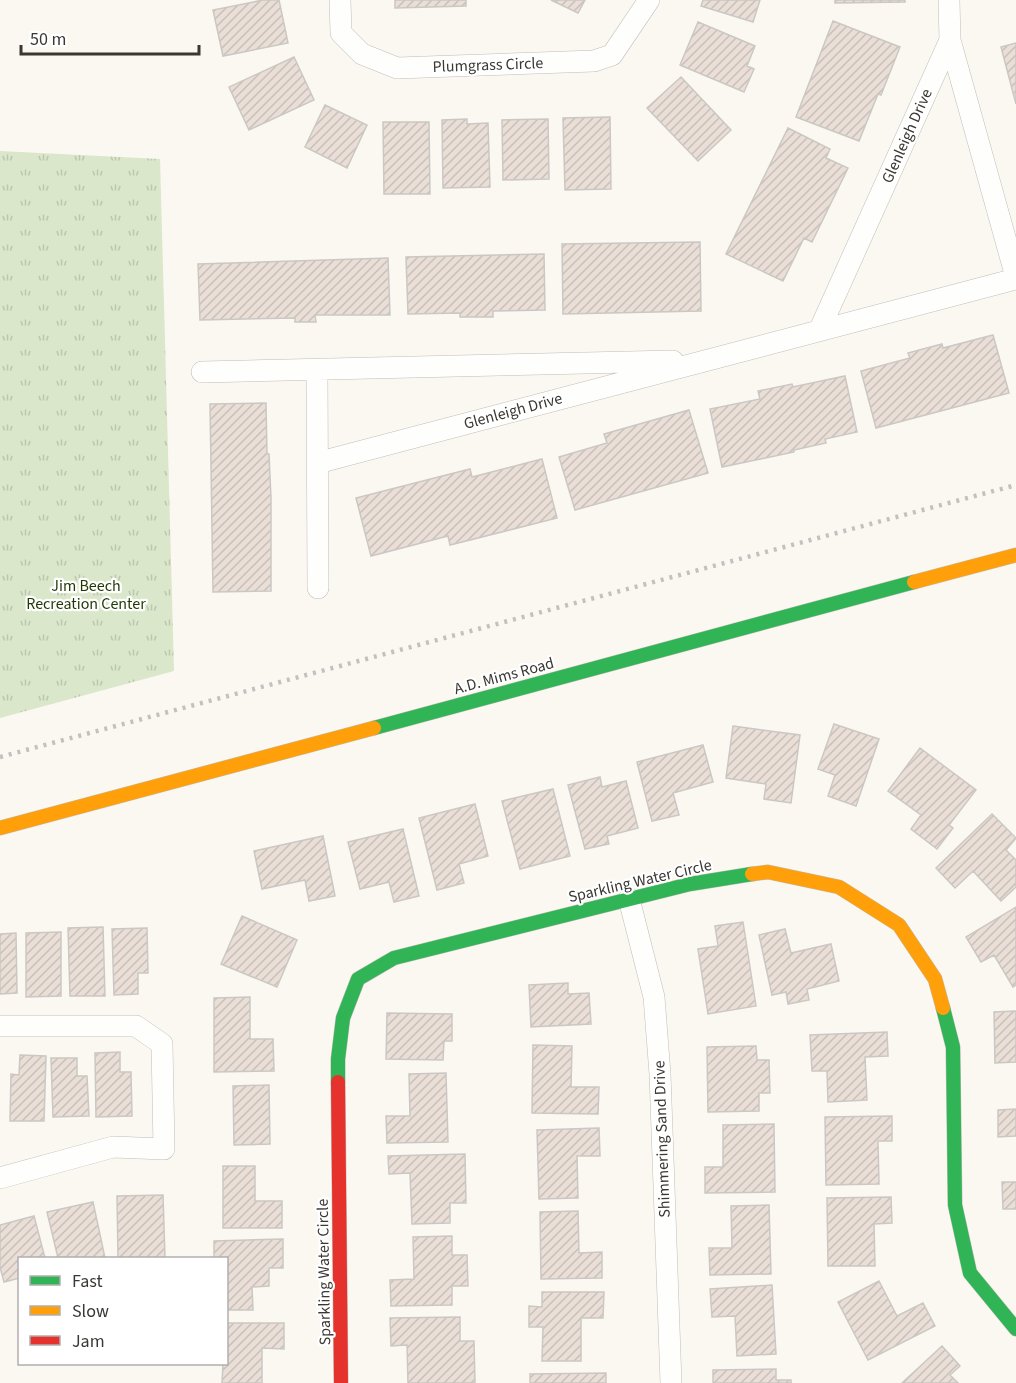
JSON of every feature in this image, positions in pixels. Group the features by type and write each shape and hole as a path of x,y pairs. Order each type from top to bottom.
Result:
{"street":[{"name":"Plumgrass Circle","path":"340,0 341,33 362,54 397,68 594,61 612,55 649,0"},
{"name":"Glenleigh Drive","path":"317,463 1016,278 950,40 949,0"},
{"name":"Glenleigh Drive","path":"819,331 950,40"},
{"name":"Glenleigh Drive","path":"202,372 709,360"},
{"path":"317,370 318,588"},
{"name":"A.D. Mims Road","path":"0,828 1016,555"},
{"name":"Sparkling Water Circle","path":"342,1383 338,1059 344,1018 358,979 394,958 690,884 768,872 839,887 899,926 935,979 953,1047 956,1205 970,1273 1016,1329"},
{"name":"Shimmering Sand Drive","path":"629,899 654,997 660,1074 671,1383"},
{"path":"0,1026 136,1026 162,1044 164,1149 113,1147 0,1177"}],"green space":[{"name":"Jim Beech Recreation Center","path":"0,151 160,159 174,671 0,718"}],"building":[{"path":"263,0 279,0 288,43 223,56 213,10"},
{"path":"395,0 466,0 466,6 395,8"},
{"path":"551,0 585,0 578,13"},
{"path":"703,0 760,0 753,22 701,6"},
{"path":"835,0 905,0 905,2 835,3"},
{"path":"833,21 900,47 859,141 796,117"},
{"path":"698,22 755,46 747,66 754,69 744,92 680,65"},
{"path":"1016,43 1016,104 1001,47"},
{"path":"294,57 314,100 249,130 229,87"},
{"path":"681,77 731,130 698,161 647,108"},
{"path":"325,105 367,125 347,168 305,147"},
{"path":"610,117 611,189 565,190 563,118"},
{"path":"467,119 467,124 488,123 490,187 443,188 442,120"},
{"path":"548,119 549,179 503,180 502,120"},
{"path":"383,122 429,122 430,194 384,194"},
{"path":"788,128 830,149 826,158 848,168 812,242 804,238 783,281 726,254"},
{"path":"700,242 701,311 563,314 562,244"},
{"path":"544,254 545,310 493,311 493,317 460,317 460,313 408,314 406,257"},
{"path":"388,258 390,315 315,315 316,322 295,322 295,318 200,320 198,264"},
{"path":"993,335 1009,393 876,428 861,371 910,358 908,353 942,344 943,348"},
{"path":"845,376 857,432 825,439 826,443 794,450 794,452 722,467 710,409 760,399 758,391 792,384 793,387"},
{"path":"266,403 271,498 271,591 213,592 210,404"},
{"path":"689,410 708,473 575,510 559,457 607,443 604,434"},
{"path":"542,459 557,518 450,545 448,536 371,556 356,498 470,469 472,477"},
{"path":"834,724 879,739 856,806 828,796 835,775 818,769"},
{"path":"733,726 800,735 791,803 764,799 766,784 726,778"},
{"path":"703,745 713,782 673,793 679,815 652,821 637,762"},
{"path":"920,748 976,790 949,825 953,828 937,849 911,829 921,815 888,791"},
{"path":"600,777 602,787 626,781 638,828 607,836 609,844 585,849 568,785"},
{"path":"553,789 570,856 520,869 502,801"},
{"path":"475,804 488,856 459,864 464,883 437,890 419,818"},
{"path":"992,814 1016,838 1006,850 1016,860 1016,887 1001,901 973,871 955,888 936,868"},
{"path":"403,829 419,896 394,902 389,882 360,889 348,842"},
{"path":"323,836 335,896 309,901 305,880 262,889 254,851"},
{"path":"1016,907 1016,985 1013,987 994,955 981,962 966,937"},
{"path":"242,916 297,940 277,987 221,964"},
{"path":"743,922 756,1006 708,1014 698,949 718,946 715,926"},
{"path":"103,927 105,996 70,996 68,928"},
{"path":"147,928 148,973 138,973 138,994 114,995 112,929"},
{"path":"785,929 791,953 831,944 839,981 807,989 809,1000 788,1004 786,992 772,995 759,935"},
{"path":"61,932 61,996 26,997 26,933"},
{"path":"16,933 17,993 0,994 0,934"},
{"path":"568,983 568,994 589,993 591,1024 531,1027 529,985"},
{"path":"250,997 250,1039 273,1039 274,1071 214,1072 214,998"},
{"path":"1016,1011 1016,1062 995,1063 994,1012"},
{"path":"387,1013 452,1014 452,1041 444,1041 443,1060 386,1059"},
{"path":"887,1032 888,1056 865,1057 867,1100 828,1102 827,1071 812,1071 810,1035"},
{"path":"533,1045 572,1046 571,1087 599,1087 598,1114 532,1113"},
{"path":"756,1046 757,1060 769,1060 770,1093 759,1093 759,1111 708,1112 707,1047"},
{"path":"120,1052 120,1072 131,1072 132,1116 96,1117 95,1053"},
{"path":"20,1055 46,1056 44,1121 10,1121 11,1074 19,1075"},
{"path":"51,1058 77,1058 77,1076 87,1076 89,1116 53,1117"},
{"path":"446,1073 448,1142 387,1143 386,1116 410,1116 409,1074"},
{"path":"269,1085 270,1144 234,1145 233,1086"},
{"path":"1016,1109 1016,1136 998,1137 998,1110"},
{"path":"892,1116 892,1141 878,1141 879,1184 826,1185 825,1117"},
{"path":"774,1124 775,1192 705,1193 705,1167 723,1167 723,1125"},
{"path":"599,1128 600,1156 577,1156 578,1198 539,1199 537,1130"},
{"path":"465,1154 466,1203 450,1203 450,1223 412,1224 410,1173 389,1174 388,1156"},
{"path":"223,1166 255,1166 255,1201 282,1201 282,1228 223,1228"},
{"path":"1002,1182 1016,1182 1016,1209 1003,1209"},
{"path":"163,1195 165,1257 118,1257 117,1196"},
{"path":"891,1197 892,1223 874,1224 875,1266 828,1266 827,1198"},
{"path":"93,1202 105,1257 58,1257 47,1212"},
{"path":"769,1205 771,1274 710,1275 709,1248 732,1248 731,1206"},
{"path":"578,1211 579,1253 602,1252 602,1278 541,1279 540,1212"},
{"path":"34,1216 45,1257 18,1257 18,1278 4,1282 0,1267 0,1225"},
{"path":"452,1236 452,1255 467,1255 468,1286 452,1286 452,1305 391,1306 390,1280 414,1279 413,1237"},
{"path":"283,1239 283,1268 269,1268 269,1286 252,1287 253,1310 228,1310 228,1257 214,1257 214,1241"},
{"path":"879,1281 897,1316 923,1303 935,1326 868,1360 838,1302"},
{"path":"772,1285 776,1354 737,1356 735,1316 712,1317 710,1289"},
{"path":"542,1292 604,1292 603,1318 581,1318 581,1361 542,1361 543,1327 529,1327 529,1306 542,1307"},
{"path":"460,1317 460,1341 474,1341 475,1383 408,1383 407,1345 391,1346 390,1318"},
{"path":"228,1323 284,1323 284,1349 262,1348 262,1383 222,1383 223,1365 228,1365"},
{"path":"942,1346 960,1366 950,1375 958,1383 902,1383"},
{"path":"776,1369 776,1380 791,1380 791,1383 713,1383 713,1370"},
{"path":"606,1373 606,1383 530,1383 530,1374"}],"railway":[{"path":"0,757 1016,485"}],"traffic: fast":[{"path":"374,728 914,582"},
{"path":"338,1082 343,1018 358,979 394,958 690,884 752,874"},
{"path":"943,1008 953,1047 955,1205 970,1273 1016,1329"}],"traffic: slow":[{"path":"914,582 1016,555"},
{"path":"0,828 374,728"},
{"path":"752,874 768,872 839,887 899,925 935,979 943,1008"}],"traffic: jam":[{"path":"338,1082 341,1383"}]}
